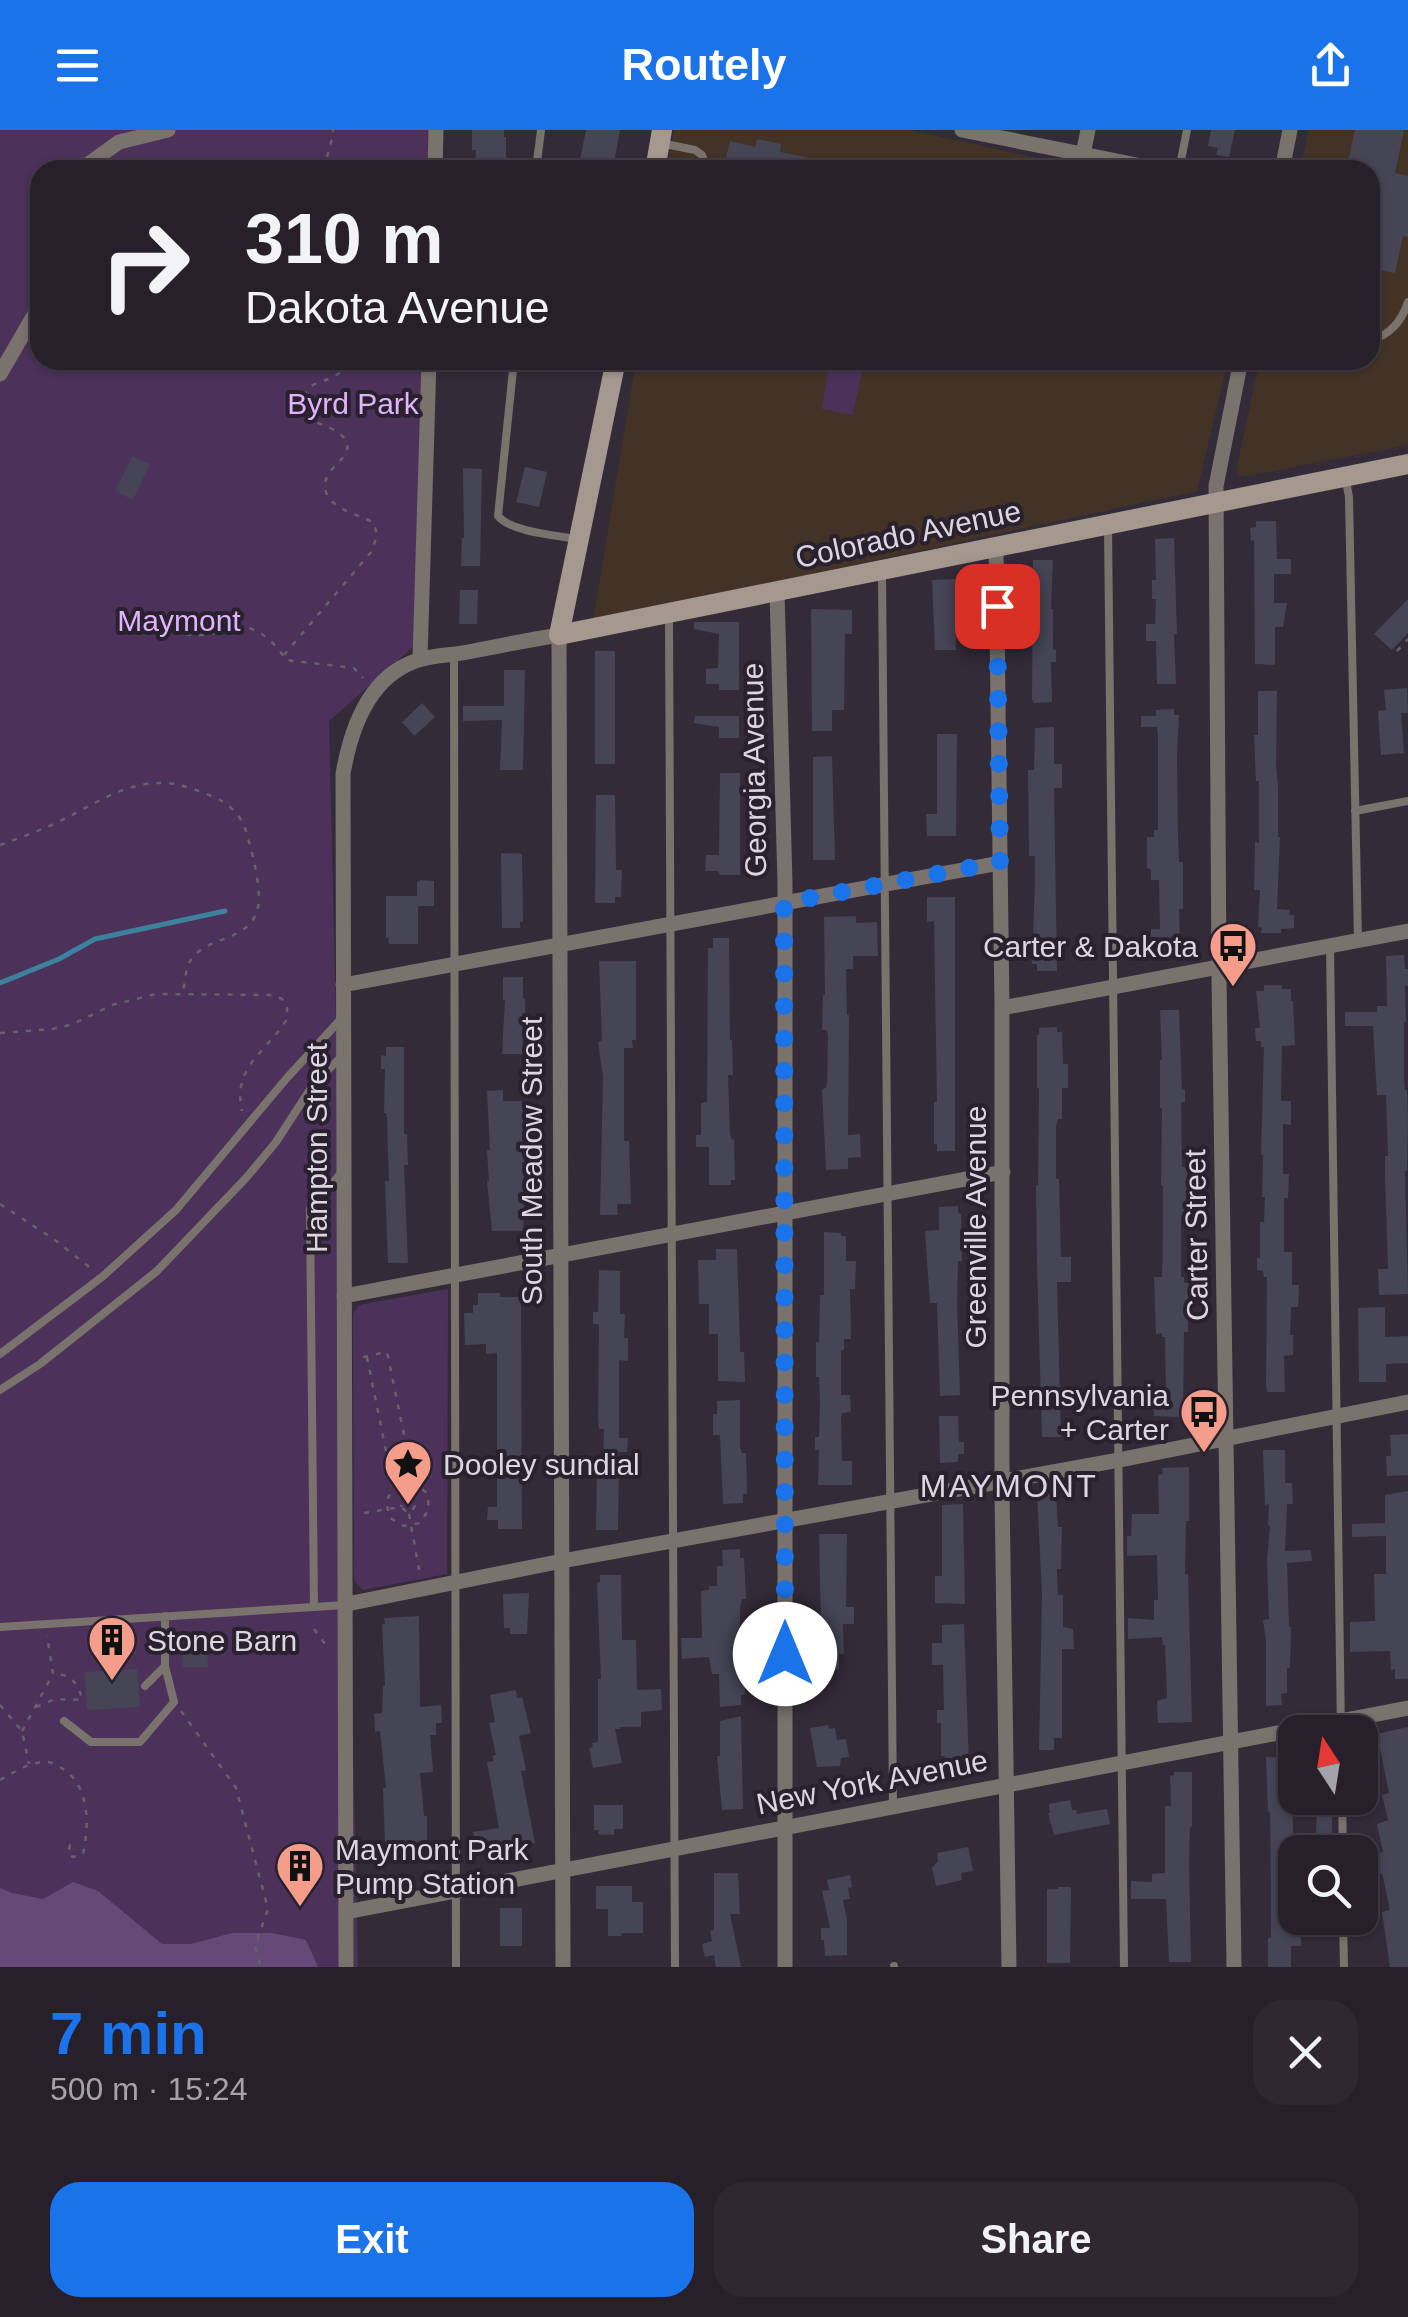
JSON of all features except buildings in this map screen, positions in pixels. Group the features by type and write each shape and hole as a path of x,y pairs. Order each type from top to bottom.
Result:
{"street":[{"path":"94,160 119,142 168,130"},
{"path":"435,160 436,130"},
{"path":"1083,154 1088,130"},
{"path":"1284,160 1290,130"},
{"path":"972,131 1113,160"},
{"path":"0,374 30,322"},
{"path":"420,659 429,370"},
{"name":"South Meadow Street","path":"563,1967 560,635 614,370"},
{"name":"Carter Street","path":"1234,1967 1218,968 1216,482 1239,370"},
{"name":"Colorado Avenue","path":"420,659 560,635 1408,464"},
{"name":"Greenville Avenue","path":"996,547 1010,1967"},
{"name":"Georgia Avenue","path":"777,592 784,903 785,1967"},
{"name":"Hampton Street","path":"346,1967 343,774 349,740 376,690 398,670 420,659"},
{"path":"343,985 1000,862"},
{"path":"1002,1008 1408,932"},
{"path":"344,1296 1003,1172"},
{"path":"347,1604 1408,1402"},
{"name":"New York Avenue","path":"1378,1716 1408,1708"},
{"name":"New York Avenue","path":"346,1912 1278,1735"}],"lane":[{"path":"537,160 540,130"},
{"path":"1181,160 1187,130"},
{"path":"661,137 695,150 704,160"},
{"path":"1380,338 1394,328 1408,302"},
{"path":"513,370 498,516 514,527 579,539"},
{"path":"1346,476 1358,941"},
{"path":"1108,524 1124,1967"},
{"path":"882,570 892,1806"},
{"path":"668,613 675,1967"},
{"path":"454,654 456,1967"},
{"path":"1355,811 1408,801"},
{"path":"1330,946 1341,1715"},
{"path":"0,1354 102,1277 176,1210 343,1016"},
{"path":"0,1390 40,1364 157,1271 246,1178 276,1142 313,1085 345,1052"},
{"path":"314,1607 310,1209 345,1168"},
{"path":"0,1627 347,1604"},
{"path":"64,1721 91,1742 140,1742 174,1702 165,1666 166,1616"},
{"path":"145,1686 165,1666"},
{"path":"1344,1935 1344,1967"}],"path":[{"path":"326,160 333,130"},
{"path":"284,655 376,542 374,523 328,498 328,472 347,453 348,446 340,434 309,417 302,404 308,387 343,370"},
{"path":"160,631 200,636 243,626 254,628 286,660 354,668 366,682"},
{"path":"1397,651 1408,639"},
{"path":"0,844 55,823 131,786 167,782 220,799 234,809 247,833 255,868 258,912 248,927 193,957 183,993"},
{"path":"0,1034 73,1024 133,998 183,993 278,996 288,1007 287,1019 242,1077 239,1094 246,1126"},
{"path":"0,1204 56,1240 102,1277"},
{"path":"387,1352 414,1484 426,1494 429,1509 420,1523 404,1526 390,1518 386,1502 394,1488 367,1356 387,1352"},
{"path":"394,1488 414,1484"},
{"path":"401,1507 404,1499 411,1499 416,1506 409,1512"},
{"path":"346,1516 401,1507 409,1512 420,1575"},
{"path":"22,1731 53,1674 46,1624"},
{"path":"314,1629 329,1649"},
{"path":"34,1708 55,1699 82,1700 80,1687 70,1678 53,1674"},
{"path":"174,1702 236,1788 268,1909 255,1946 261,1967"},
{"path":"0,1706 22,1731 29,1766"},
{"path":"0,1780 45,1761 78,1782 86,1820 84,1854 68,1854 70,1845 76,1849"}],"shaded area":[{"path":"674,130 910,130 1046,160 669,160"},
{"path":"1309,130 1408,130 1408,445 1242,477 1236,471 1258,370 1380,370 1380,160 1302,160"},
{"path":"634,370 1226,370 1197,491 593,621"},
{"path":"73,1882 98,1891 162,1944 191,1944 232,1933 272,1933 306,1940 318,1967 0,1967 0,1888 43,1899"}],"green space":[{"name":"Maymont","path":"0,130 433,130 432,160 30,160 30,370 427,370 420,641 329,721 358,1967 0,1967"},
{"path":"828,370 862,370 853,415 822,409"},
{"path":"448,1289 447,1574 363,1590 354,1575 353,1314 363,1304"}],"waterway":[{"path":"0,983 59,959 95,939 225,911"}],"place":[{"name":"Carter & Dakota","path":"1233,988"},
{"name":"Pennsylvania + Carter","path":"1204,1454"},
{"name":"Dooley sundial","path":"408,1506"},
{"name":"Stone Barn","path":"112,1682"},
{"name":"Maymont Park Pump Station","path":"300,1908"}],"district":[{"name":"MAYMONT","path":"1009,1486"}],"route":[{"path":"785,1654 784,903 1000,862 997,606"}],"park label":[{"name":"Byrd Park","path":"353,403"}]}
